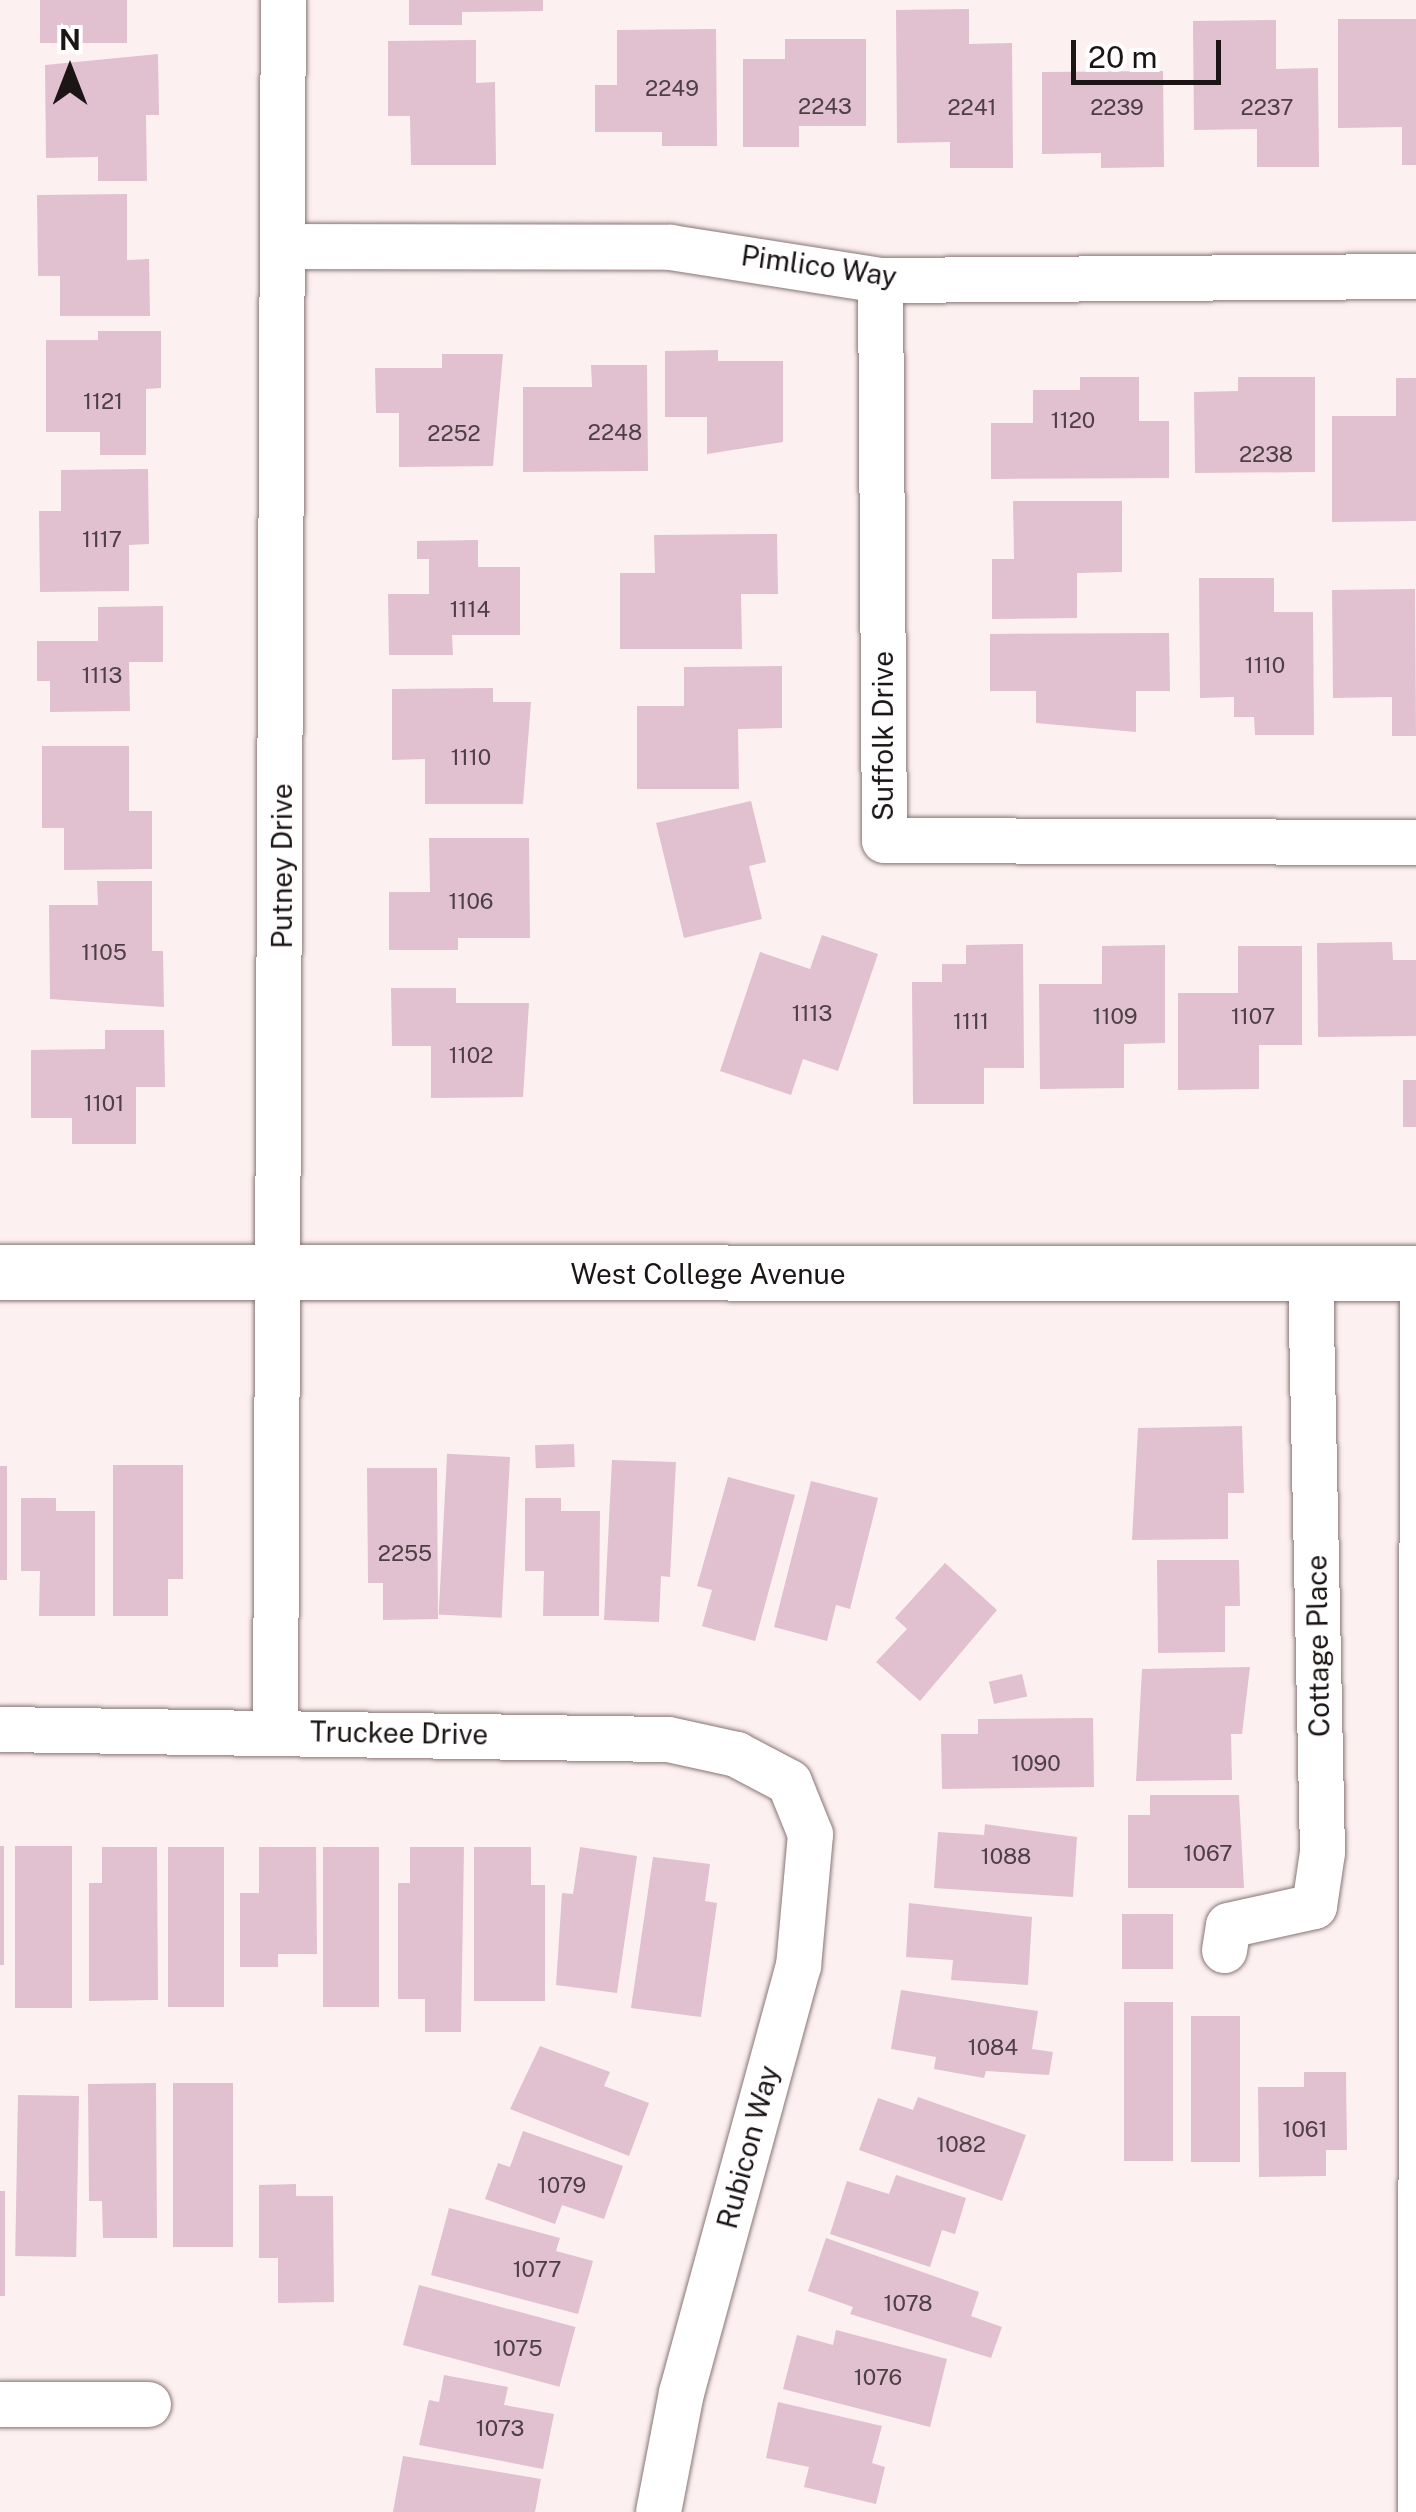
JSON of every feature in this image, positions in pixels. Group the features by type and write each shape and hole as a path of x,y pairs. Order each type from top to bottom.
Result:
{"main road":[{"name":"West College Avenue","path":"0,1272 1413,1273"}],"street":[{"name":"Putney Drive","path":"275,1732 281,1275 283,0"},
{"name":"Pimlico Way","path":"282,246 670,247 880,280 1416,276"},
{"name":"Suffolk Drive","path":"880,280 884,840 1416,842"},
{"name":"Cottage Place","path":"1224,1950 1228,1925 1314,1906 1322,1852 1310,1273"},
{"name":"Truckee Drive","path":"0,1730 668,1740 736,1754 790,1782"},
{"name":"Rubicon Way","path":"658,2512 681,2392 798,1964 810,1834 790,1782"},
{"path":"0,2404 148,2404"}],"lane":[{"path":"1409,2512 1413,1273"}],"building":[{"path":"40,0 127,0 127,43 40,43"},
{"path":"409,0 543,0 543,11 462,12 462,25 409,25"},
{"path":"969,9 969,44 1012,43 1013,168 950,168 950,142 897,143 896,10"},
{"path":"1338,19 1416,19 1416,165 1402,165 1402,127 1338,128"},
{"path":"1276,20 1276,69 1318,68 1319,167 1257,167 1257,129 1194,130 1193,21"},
{"path":"716,29 717,146 662,146 662,132 595,132 595,85 617,85 617,30"},
{"path":"785,39 866,39 866,126 799,126 799,147 743,147 743,59 785,59"},
{"path":"476,40 476,83 495,82 496,165 411,165 410,116 388,116 388,41"},
{"path":"158,54 159,115 146,115 147,181 98,181 98,157 46,158 45,65"},
{"path":"1163,71 1164,167 1101,168 1101,153 1042,154 1042,72"},
{"path":"127,194 127,260 149,259 150,316 60,316 60,276 38,276 37,195"},
{"path":"98,331 161,331 161,388 146,389 146,455 100,455 100,432 46,432 46,340 98,340"},
{"path":"718,350 718,361 783,361 783,442 707,454 707,417 665,417 665,351"},
{"path":"442,354 503,354 493,466 399,467 399,413 376,413 375,368 442,368"},
{"path":"591,365 647,365 648,471 523,472 523,387 592,387"},
{"path":"1080,377 1139,377 1139,421 1169,421 1169,478 991,479 991,423 1033,423 1033,390 1080,390"},
{"path":"1238,377 1315,377 1315,472 1195,473 1194,392 1238,391"},
{"path":"1396,378 1416,378 1416,521 1332,522 1332,416 1396,416"},
{"path":"148,469 149,544 129,545 129,591 40,592 39,511 61,511 61,470"},
{"path":"1013,501 1122,501 1122,572 1077,573 1077,618 992,619 992,559 1014,559"},
{"path":"777,534 778,594 741,594 742,649 620,649 620,573 655,573 654,535"},
{"path":"478,540 478,567 520,567 520,635 452,635 453,655 389,655 388,594 429,594 429,559 417,559 417,541"},
{"path":"1199,578 1274,578 1274,612 1313,612 1314,735 1255,735 1254,717 1234,717 1234,697 1200,698"},
{"path":"1415,589 1416,736 1392,736 1392,697 1333,698 1332,590"},
{"path":"163,606 163,662 129,662 130,711 50,712 50,681 37,681 37,641 98,641 98,607"},
{"path":"1169,633 1170,691 1136,691 1136,732 1036,723 1036,691 990,691 990,634"},
{"path":"782,666 782,728 738,729 739,789 637,789 637,706 684,706 684,667"},
{"path":"493,688 493,702 531,702 523,804 425,804 425,759 392,760 392,689"},
{"path":"42,746 129,746 129,811 152,811 152,869 64,870 64,828 42,828"},
{"path":"751,801 766,862 749,866 762,919 684,938 656,823"},
{"path":"429,838 529,838 530,938 458,938 458,950 389,950 389,892 430,892"},
{"path":"97,881 152,881 152,951 163,951 164,1007 50,999 49,905 98,905"},
{"path":"822,935 878,954 838,1071 803,1059 791,1095 720,1071 760,952 810,969"},
{"path":"1392,942 1393,960 1416,960 1416,1036 1318,1037 1317,943"},
{"path":"1023,944 1024,1068 984,1068 984,1104 913,1104 912,982 942,982 942,964 966,964 966,945"},
{"path":"1165,945 1165,1043 1124,1044 1124,1088 1040,1089 1039,984 1102,984 1102,946"},
{"path":"1238,946 1302,946 1302,1045 1259,1045 1259,1089 1178,1090 1178,993 1238,993"},
{"path":"391,988 456,988 456,1003 529,1003 523,1097 431,1098 431,1046 392,1046"},
{"path":"105,1030 164,1030 165,1087 136,1087 136,1144 72,1144 72,1118 31,1118 31,1050 105,1049"},
{"path":"1403,1080 1416,1080 1416,1127 1403,1127"},
{"path":"1242,1426 1244,1493 1228,1493 1228,1539 1132,1540 1138,1428"},
{"path":"574,1444 575,1467 536,1468 535,1445"},
{"path":"447,1454 510,1457 502,1618 439,1614"},
{"path":"612,1460 676,1462 670,1577 661,1576 659,1622 604,1620"},
{"path":"113,1465 183,1465 183,1579 168,1579 168,1616 113,1616"},
{"path":"0,1466 7,1466 7,1580 0,1580"},
{"path":"367,1468 437,1468 438,1619 383,1620 383,1583 368,1583"},
{"path":"728,1477 795,1495 755,1641 702,1626 712,1590 697,1586"},
{"path":"811,1481 878,1498 850,1609 836,1605 827,1641 774,1627"},
{"path":"21,1498 56,1498 56,1511 95,1511 95,1616 39,1616 40,1571 21,1571"},
{"path":"525,1498 561,1498 561,1511 600,1511 599,1616 543,1616 544,1571 525,1571"},
{"path":"1157,1560 1239,1560 1240,1606 1225,1606 1225,1652 1158,1653"},
{"path":"945,1563 997,1610 920,1701 876,1662 907,1629 895,1618"},
{"path":"1250,1667 1242,1734 1231,1734 1232,1780 1136,1781 1142,1669"},
{"path":"1022,1674 1027,1696 994,1704 989,1682"},
{"path":"1093,1718 1094,1787 942,1789 941,1734 978,1734 978,1719"},
{"path":"1150,1795 1239,1795 1244,1888 1128,1888 1128,1815 1150,1815"},
{"path":"985,1824 1077,1837 1073,1897 934,1888 938,1832 984,1835"},
{"path":"0,1846 4,1846 4,1965 0,1965"},
{"path":"15,1846 72,1846 72,2008 15,2008"},
{"path":"102,1847 157,1847 158,2000 89,2001 89,1883 102,1883"},
{"path":"168,1847 224,1847 224,2007 168,2007"},
{"path":"259,1847 316,1847 317,1954 278,1954 278,1967 240,1967 240,1893 259,1893"},
{"path":"323,1847 379,1847 379,2007 323,2007"},
{"path":"410,1847 464,1847 461,2032 425,2032 425,1999 398,1999 398,1883 410,1883"},
{"path":"474,1847 531,1847 531,1885 545,1885 545,2001 474,2001"},
{"path":"580,1847 637,1856 617,1993 556,1985 562,1893 573,1894"},
{"path":"653,1857 710,1864 705,1901 717,1903 701,2017 631,2008"},
{"path":"909,1903 1032,1917 1028,1985 951,1980 953,1960 906,1957"},
{"path":"1122,1914 1173,1914 1173,1969 1122,1969"},
{"path":"901,1990 1038,2011 1032,2049 1053,2052 1049,2075 986,2071 984,2078 934,2069 936,2057 891,2049"},
{"path":"1124,2002 1173,2002 1173,2161 1124,2161"},
{"path":"1191,2016 1240,2016 1240,2162 1191,2162"},
{"path":"540,2046 610,2072 604,2086 649,2103 629,2156 510,2109"},
{"path":"1304,2072 1346,2072 1347,2150 1326,2150 1326,2176 1259,2177 1258,2087 1304,2087"},
{"path":"156,2083 157,2238 103,2238 102,2201 89,2201 88,2084"},
{"path":"173,2083 233,2083 233,2247 173,2247"},
{"path":"18,2095 79,2096 76,2257 15,2256"},
{"path":"918,2097 1026,2135 1002,2201 859,2150 878,2098 913,2110"},
{"path":"523,2131 623,2166 604,2219 562,2205 555,2224 485,2199 498,2163 510,2167"},
{"path":"896,2175 966,2198 955,2234 942,2230 930,2267 830,2234 847,2181 889,2194"},
{"path":"296,2184 296,2196 333,2196 334,2302 278,2303 278,2258 259,2258 259,2185"},
{"path":"0,2191 5,2191 5,2296 0,2296"},
{"path":"449,2208 560,2238 556,2251 593,2261 578,2314 431,2275"},
{"path":"826,2238 979,2292 971,2316 1002,2327 991,2358 850,2314 853,2307 808,2291"},
{"path":"419,2285 575,2327 559,2387 403,2345"},
{"path":"836,2330 947,2359 930,2427 783,2389 797,2335 833,2345"},
{"path":"444,2375 508,2387 504,2405 554,2414 543,2469 419,2445 429,2400 439,2402"},
{"path":"778,2402 882,2426 872,2463 885,2467 876,2504 804,2487 809,2467 766,2458"},
{"path":"403,2456 541,2479 535,2512 393,2512"}]}
